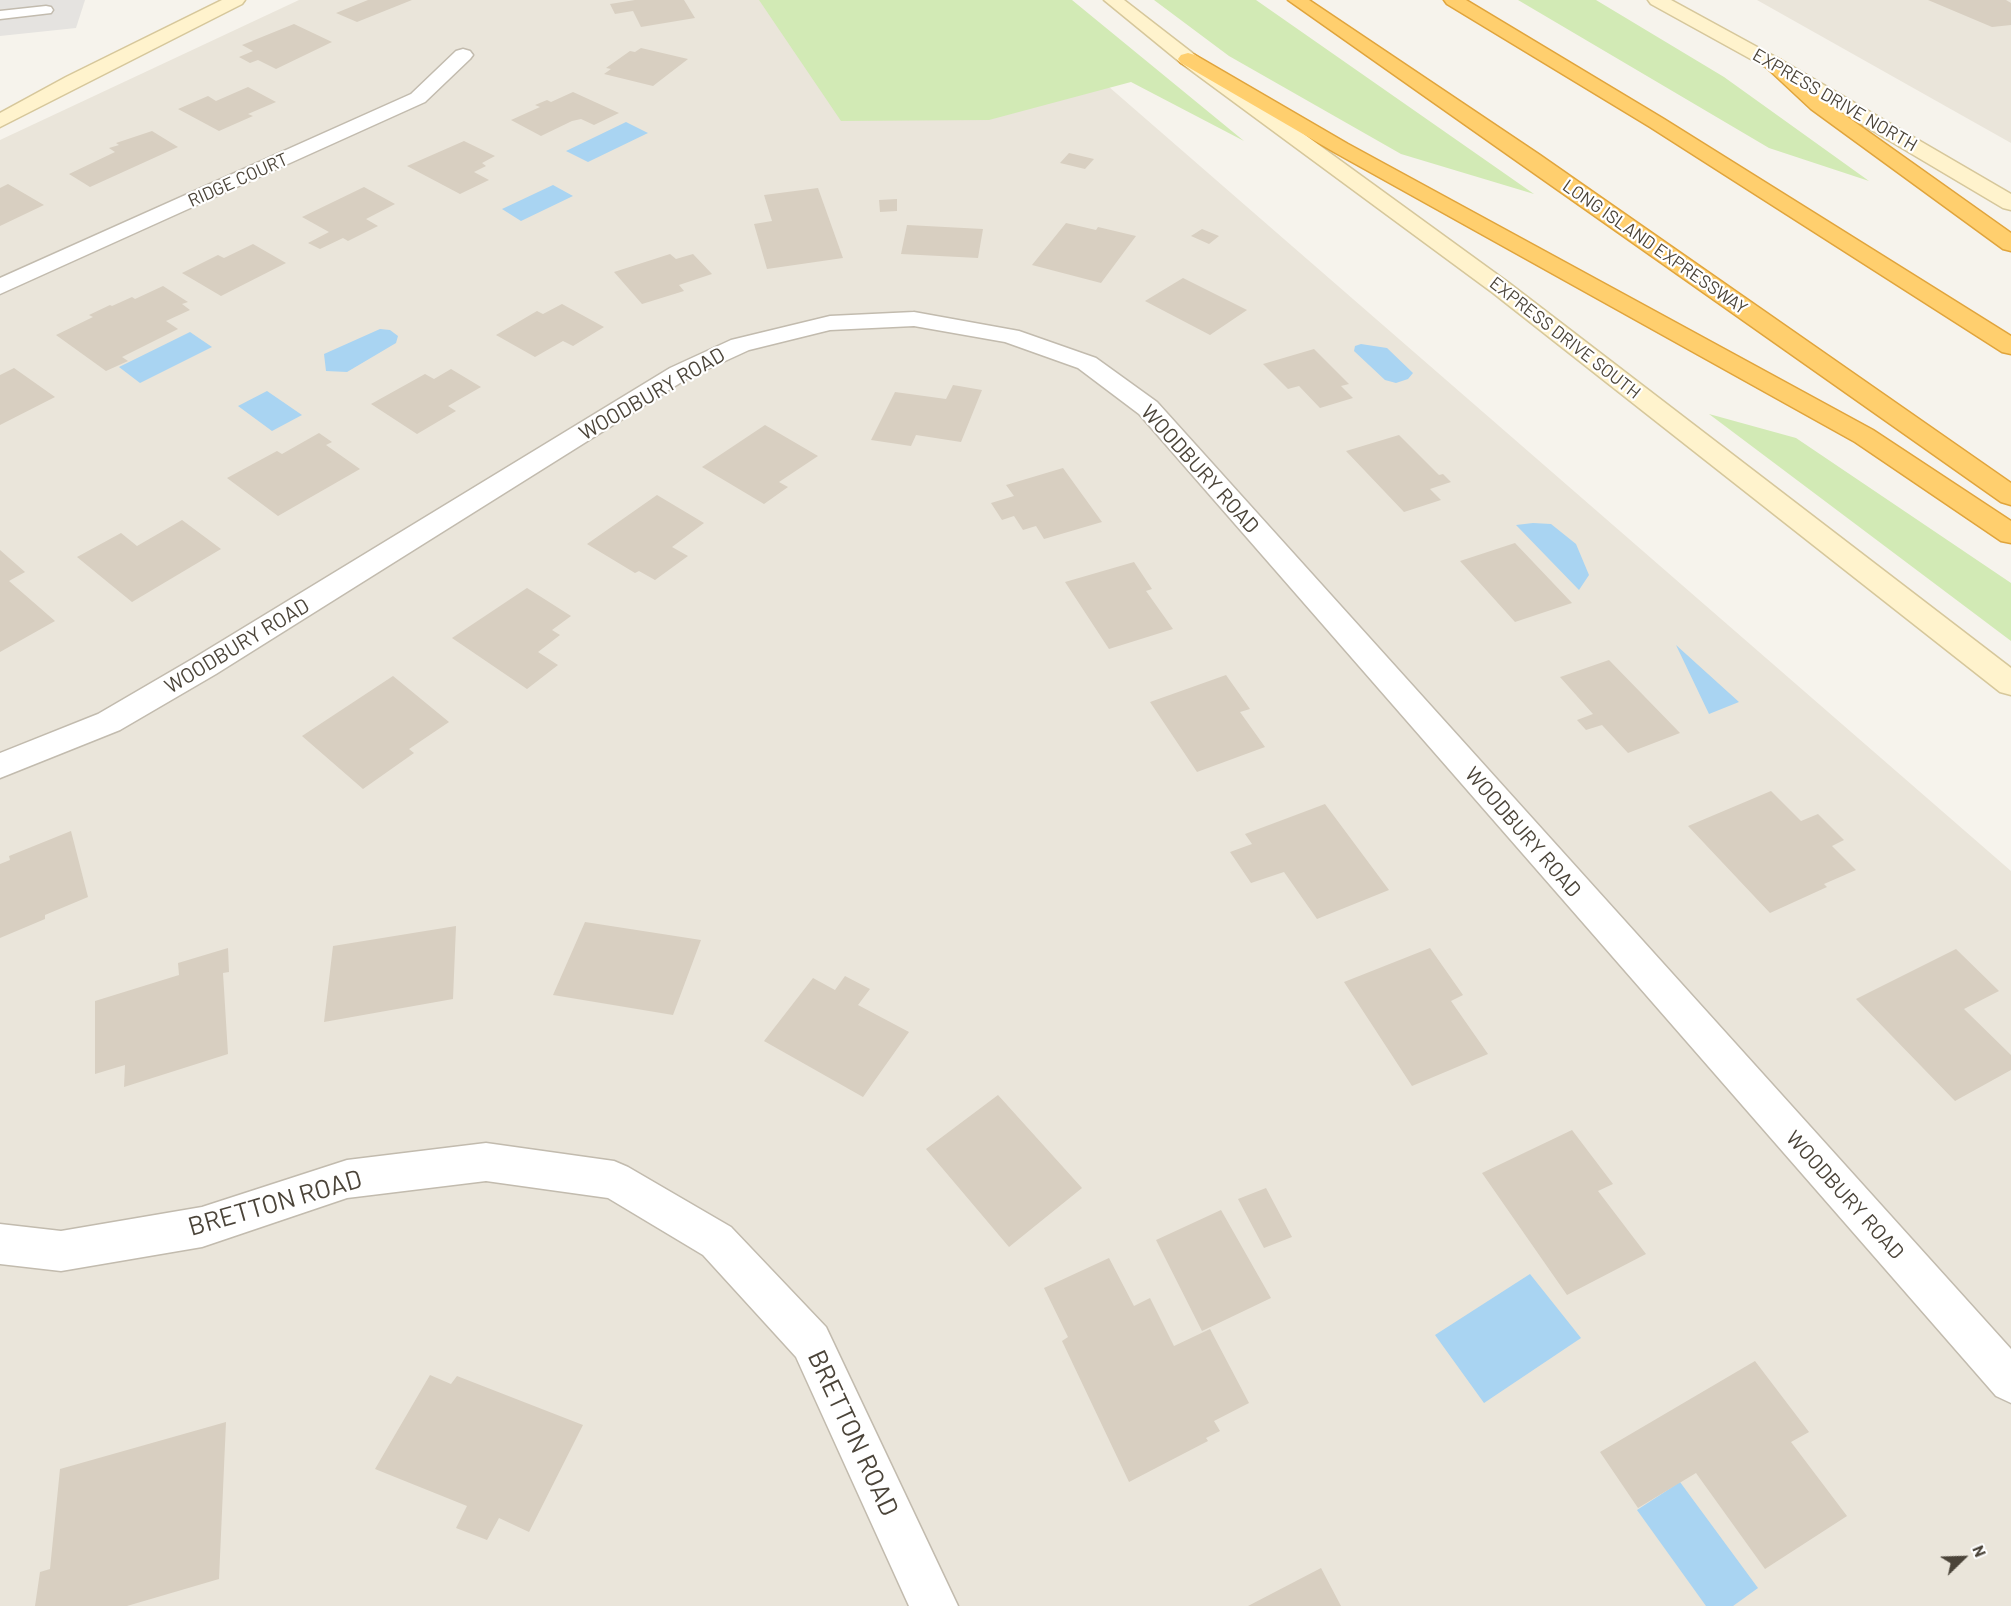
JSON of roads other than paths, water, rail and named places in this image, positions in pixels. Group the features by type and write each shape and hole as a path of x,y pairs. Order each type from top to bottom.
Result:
{"highway":[{"name":"LONG ISLAND EXPRESSWAY","path":"1297,0 1541,167 2011,496"},
{"path":"1453,0 1668,129 2011,347"},
{"path":"1188,59 1341,148 1864,436 2011,534"},
{"path":"1774,64 1818,105 2011,244"}],"main road":[{"path":"73,81 164,20 202,0"},
{"path":"0,121 73,81 236,0"},
{"name":"EXPRESS DRIVE SOUTH","path":"1113,0 1188,59 1501,288 2011,684"},
{"name":"EXPRESS DRIVE NORTH","path":"1657,0 1774,64 2011,203"}],"street":[{"name":"RIDGE COURT","path":"0,287 418,98 463,55"},
{"name":"WOODBURY ROAD","path":"0,766 109,722 205,666 679,373 740,345 830,323 914,319 1010,336 1087,363 1148,408 2011,1381"},
{"name":"BRETTON ROAD","path":"0,1244 61,1251 73,1249 202,1227 347,1179 486,1162 614,1180 717,1241 811,1342 934,1606"}],"lane":[{"path":"0,15 46,10"}],"water":[{"path":"626,122 648,133 588,162 566,151"},
{"path":"553,185 573,196 521,221 502,209"},
{"path":"380,329 390,330 398,336 396,343 347,372 326,371 324,354"},
{"path":"190,332 212,347 140,383 119,367"},
{"path":"1361,344 1387,348 1413,373 1408,379 1396,383 1385,380 1354,351 1355,346"},
{"path":"267,391 302,415 272,431 238,406"},
{"path":"1551,524 1576,544 1589,575 1579,590 1516,525"},
{"path":"1676,645 1739,702 1709,714"},
{"path":"1530,1274 1581,1338 1484,1403 1435,1335"},
{"path":"1680,1482 1758,1588 1733,1606 1706,1606 1637,1510"}]}
